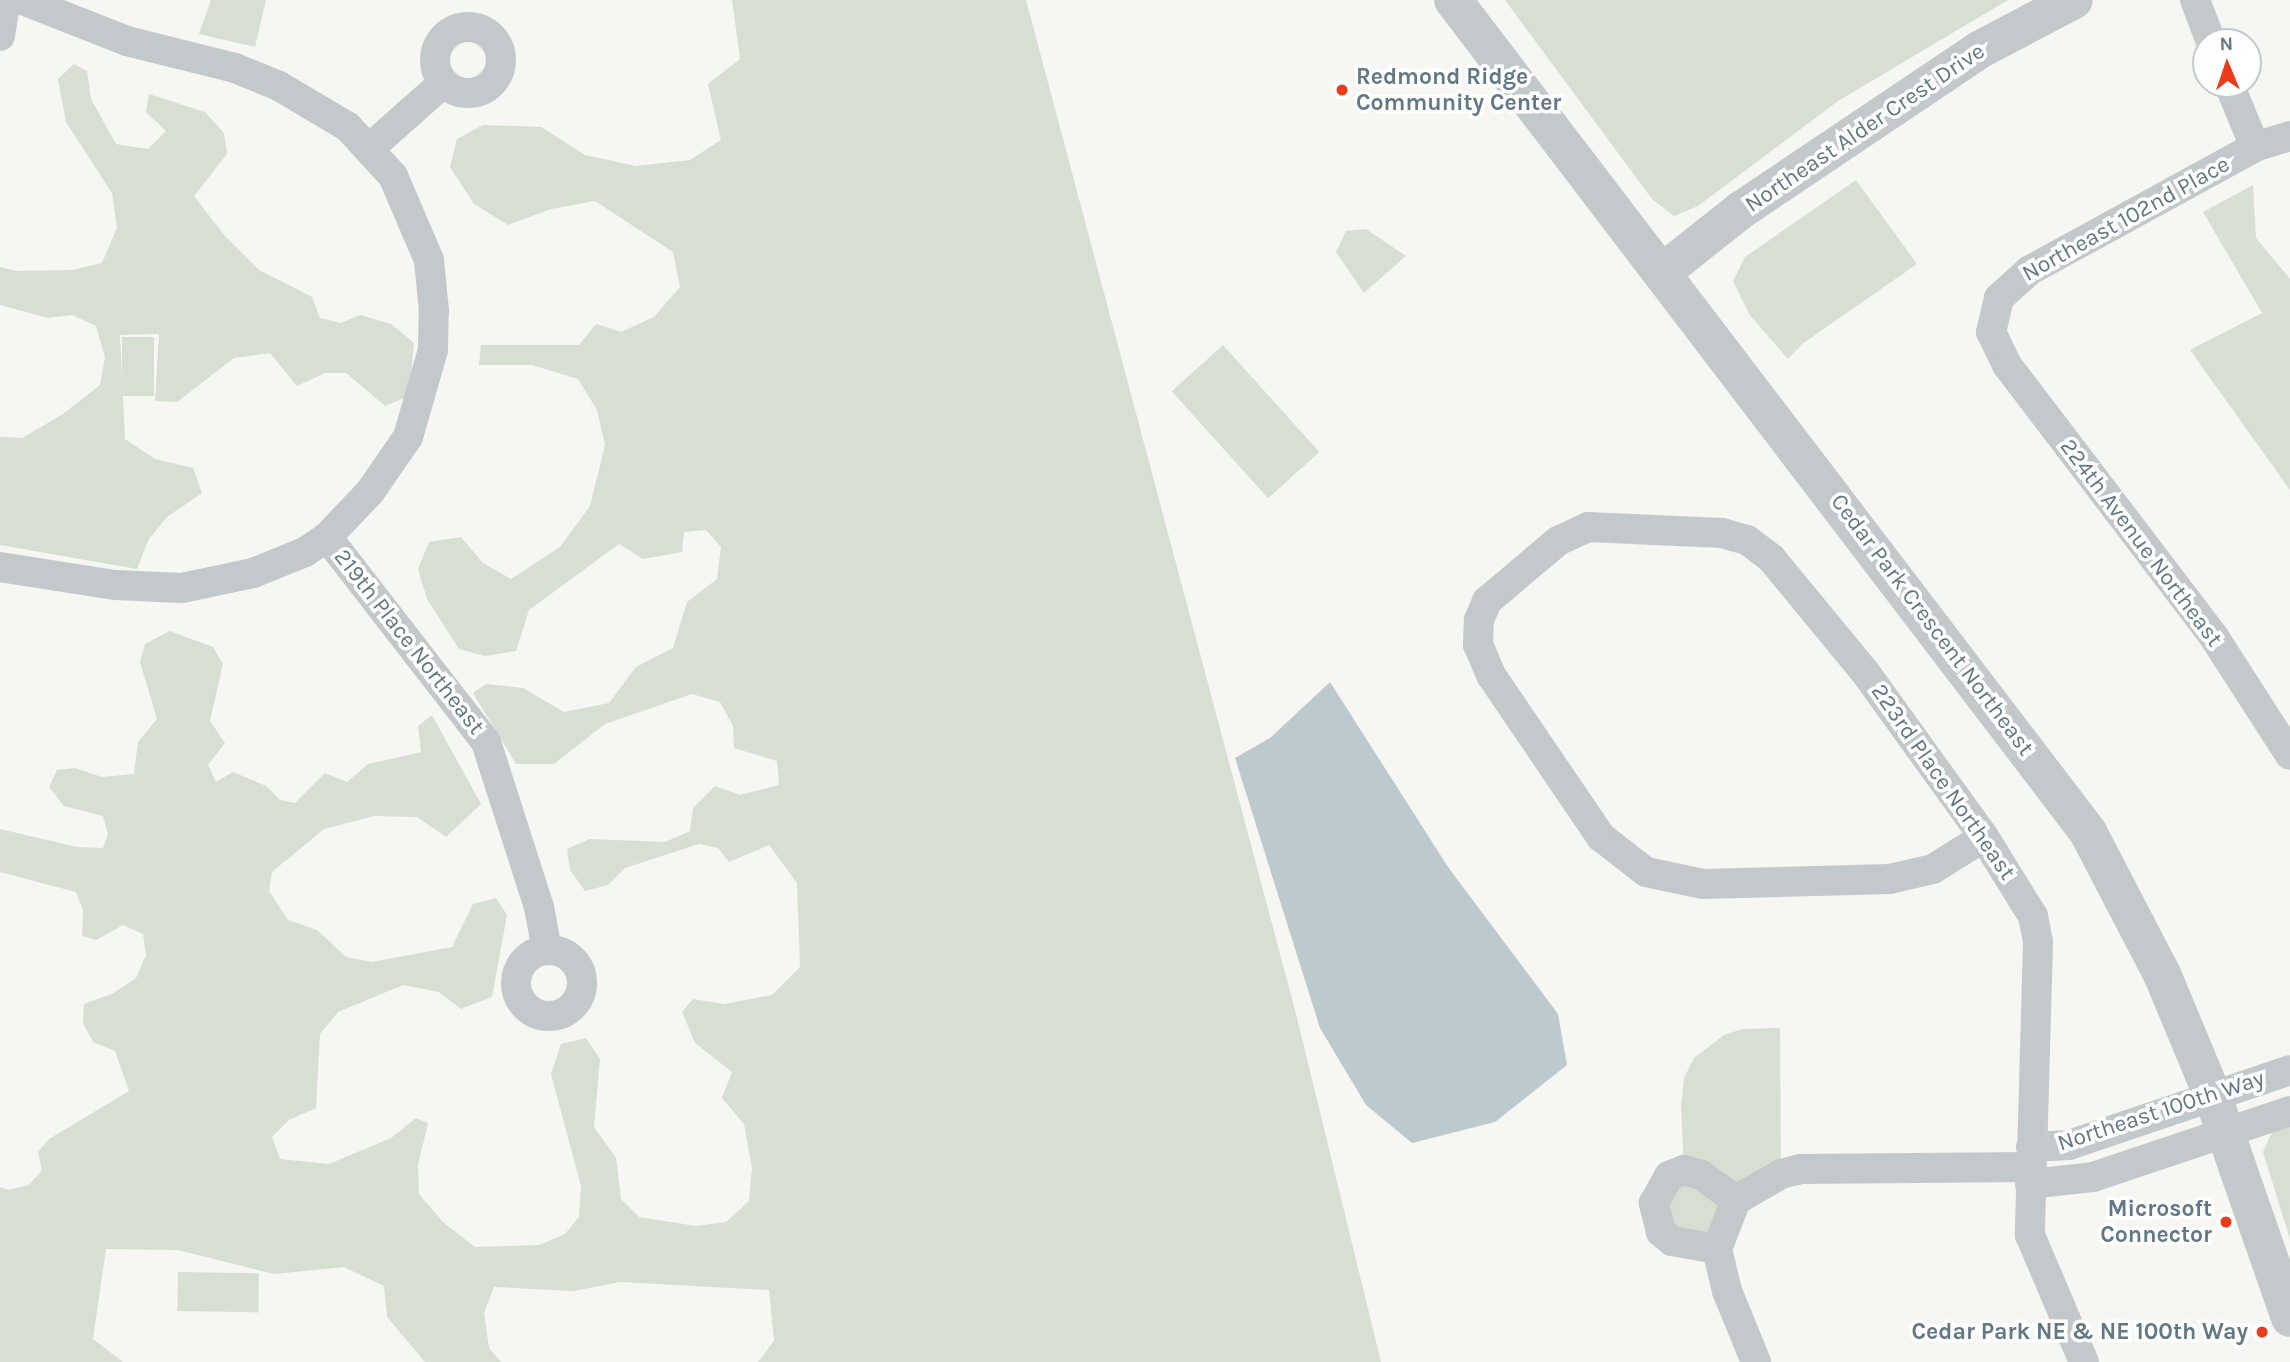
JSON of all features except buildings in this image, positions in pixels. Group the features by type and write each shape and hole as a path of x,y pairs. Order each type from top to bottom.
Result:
{"street":[{"path":"0,36 6,0"},
{"path":"0,567 115,585 182,587 253,573 305,552 327,537 370,492 408,437 432,350 429,260 393,176 371,147 324,110 279,86 235,68 127,41 23,0"},
{"name":"Cedar Park Crescent Northeast","path":"1453,0 1664,271 2088,832 2157,963 2212,1094 2290,1318"},
{"name":"Northeast Alder Crest Drive","path":"1664,271 1741,210 1979,50 2074,0"},
{"path":"2195,0 2206,28"},
{"path":"371,147 442,84"},
{"path":"2235,98 2255,147"},
{"name":"Northeast 102nd Place","path":"1991,332 1999,298 2030,270 2255,147 2290,136"},
{"name":"224th Avenue Northeast","path":"1991,332 2007,365 2214,637 2290,755"},
{"name":"223rd Place Northeast","path":"1984,837 1933,869 1890,879 1703,884 1646,872 1601,837 1491,675 1478,645 1479,620 1497,590 1558,541 1588,527 1691,530 1747,540 1790,577 1984,837 2020,890 2033,915 2038,942 2030,1235 2084,1362"},
{"name":"219th Place Northeast","path":"327,537 486,742 539,907 547,950"},
{"name":"Northeast 100th Way","path":"2030,1166 2069,1145 2212,1094 2290,1070"},
{"name":"Northeast 100th Way","path":"1735,1200 1781,1174 1801,1170 2030,1166 2093,1177 2290,1111"},
{"path":"1717,1249 1672,1241 1661,1232 1654,1203 1669,1176 1684,1170 1701,1175 1735,1200 1717,1249 1727,1292 1756,1362"}],"shaded area":[{"path":"211,0 266,0 255,47 199,34"},
{"path":"732,0 1026,0 1296,1014 1381,1362 758,1362 774,1341 769,1290 620,1282 574,1291 494,1287 484,1313 489,1348 501,1362 425,1362 387,1317 384,1286 344,1267 274,1274 178,1250 106,1249 93,1339 123,1362 0,1362 0,1187 8,1190 29,1185 42,1170 38,1152 49,1139 129,1091 115,1051 93,1042 83,1023 84,1004 112,994 136,978 146,955 143,934 123,925 96,940 82,936 83,911 76,892 0,872 0,829 77,847 103,848 108,834 103,816 64,806 49,787 57,770 75,768 102,777 134,774 138,742 157,719 140,662 145,644 170,631 213,647 223,664 210,721 225,743 208,765 216,782 233,772 266,786 280,800 295,803 325,773 347,782 368,764 421,752 418,726 432,715 481,804 446,837 417,817 374,816 324,829 272,872 269,891 288,920 317,930 346,957 372,962 452,947 473,904 496,898 507,915 492,997 461,1009 439,992 403,985 338,1012 320,1034 316,1108 289,1120 272,1137 280,1159 329,1164 391,1138 416,1118 428,1123 418,1165 419,1194 444,1223 475,1247 539,1245 565,1234 579,1217 581,1186 551,1074 561,1044 586,1038 600,1059 594,1127 616,1158 621,1199 639,1217 696,1226 726,1222 749,1201 752,1168 744,1124 722,1098 732,1072 695,1043 682,1012 693,999 724,1004 772,995 800,967 797,883 769,845 729,862 718,848 699,844 625,868 608,885 585,891 570,870 567,849 590,839 665,842 690,831 693,808 715,786 740,795 779,785 777,761 734,748 733,726 720,702 692,694 605,724 554,764 516,764 473,693 486,684 523,688 564,712 609,703 636,667 673,648 687,602 717,579 721,547 706,530 684,532 682,552 643,559 619,544 529,610 516,651 485,656 459,649 427,599 418,569 429,542 461,537 483,563 511,579 560,547 590,506 605,445 597,410 578,379 532,365 479,365 481,345 579,345 596,324 621,332 654,317 680,287 673,252 595,201 551,209 508,225 474,204 450,167 457,139 483,125 541,127 585,155 636,166 690,160 721,140 708,84 740,59"},
{"path":"1505,0 2008,0 1838,101 1698,206 1674,216 1652,199"},
{"path":"74,64 87,71 91,99 116,144 148,149 166,131 146,112 149,94 205,112 224,133 227,154 194,196 224,235 259,270 312,297 320,318 341,323 360,315 391,324 414,343 409,396 385,406 346,373 325,373 297,386 270,353 234,358 177,402 155,401 159,334 120,335 125,439 155,459 193,468 202,493 167,517 149,539 137,569 0,545 0,437 22,438 63,414 100,385 105,357 96,326 72,315 48,318 0,305 0,267 17,271 73,270 102,263 117,228 112,193 66,122 58,79"},
{"path":"1856,180 1917,264 1802,344 1788,359 1749,314 1733,281 1745,257"},
{"path":"2253,185 2256,238 2290,279 2290,490 2190,350 2262,313 2203,212"},
{"path":"1366,229 1406,256 1364,293 1336,252 1346,231"},
{"path":"122,337 154,337 154,396 122,396"},
{"path":"1223,345 1319,452 1268,498 1172,391"},
{"path":"1330,682 1448,867 1558,1014 1567,1065 1495,1122 1412,1143 1366,1105 1320,1028 1235,758 1270,738"},
{"path":"1780,1028 1781,1174 1720,1235 1672,1241 1660,1187 1684,1170 1681,1107 1684,1078 1694,1058 1724,1035 1742,1029"},
{"path":"2290,1116 2290,1239 2263,1152 2273,1130"},
{"path":"178,1272 259,1273 258,1312 177,1311"}],"place":[{"name":"Redmond Ridge Community Center","path":"1342,90"},
{"name":"Microsoft Connector","path":"2226,1222"},
{"name":"Cedar Park NE & NE 100th Way","path":"2262,1332"}]}
